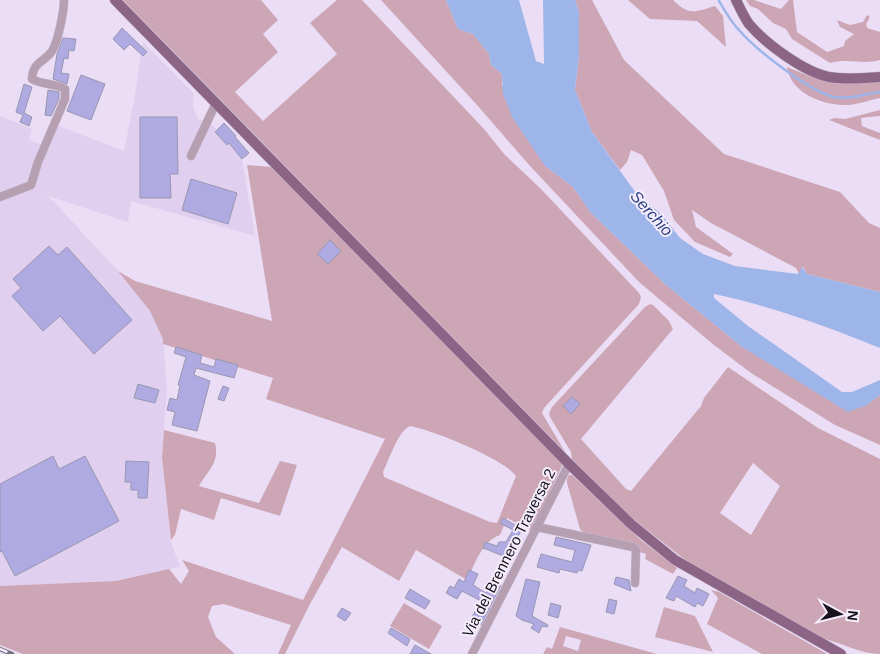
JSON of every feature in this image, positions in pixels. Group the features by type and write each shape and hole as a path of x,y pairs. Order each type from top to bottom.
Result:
{"main road":[{"path":"115,0 569,464 631,524 675,560 840,654"},
{"path":"736,0 748,22 759,35 806,68 831,77 880,77"}],"street":[{"path":"0,197 31,186 38,162 65,99 65,90 59,85 41,83 32,79 36,66 53,50 63,15 64,0"},
{"path":"191,156 216,103"},
{"name":"Via del Brennero Traversa 2","path":"472,654 569,464"},
{"path":"537,527 633,547 636,550 635,583"}],"shaded area":[{"path":"123,0 261,0 278,20 263,34 278,52 235,92 263,121 337,54 310,23 337,0 362,0 484,129 505,155 541,189 641,297 639,304 544,408 542,413 565,452"},
{"path":"381,0 446,0 458,29 473,34 489,54 491,65 502,74 502,85 545,166 573,187 591,213 665,284 742,347 867,405 880,395 880,445 835,425 751,373 714,345 639,282 530,166"},
{"path":"575,0 592,0 624,60 724,154 840,192 869,223 880,228 880,292 807,274 803,267 799,274 796,268 711,223 692,210 696,227 733,254 730,257 695,242 674,220 664,191 642,155 631,150 627,162 620,170 592,132 575,90 579,56 579,12"},
{"path":"628,0 673,0 688,11 702,10 715,6 723,16 726,47 697,21 650,19"},
{"path":"746,0 754,0 781,9 789,0 793,0 797,32 827,52 844,46 845,41 854,34 840,27 837,20 850,25 863,22 867,15 870,17 866,24 867,28 880,32 880,60 830,63 792,39 786,29 773,23 758,9 750,6"},
{"path":"143,42 194,94 193,107 198,119 211,123 242,159 255,236 131,201 128,222 45,195 53,201 118,271 150,311 163,339 167,391 162,458 171,542 180,567 116,581 0,586 0,116 32,129 29,140 47,146 56,125 124,151"},
{"path":"787,67 809,76 830,81 880,80 880,98 849,105 819,101 802,91 795,84"},
{"path":"880,110 880,116 861,118 862,126 880,133 880,140 829,120 834,118 845,119"},
{"path":"247,165 271,167 562,463 532,531 507,518 500,535 488,542 467,580 416,550 399,581 342,547 285,654 278,654 291,625 224,604 212,606 208,617 216,637 235,654 23,654 0,645 0,586 116,581 169,569 181,584 189,571 182,560 303,600 385,439 266,399 273,378 163,344 163,339 150,311 118,271 135,281 272,321","holes":["410,426 483,453 509,469 516,476 497,523 490,522 384,477 383,472 394,446 402,434"]},
{"path":"650,304 653,305 669,321 673,329 581,439 626,489 631,491 701,406 704,398 728,367 818,428 880,459 880,654 857,650 820,638 688,562 632,518 572,460 571,452 549,413 552,407 645,307","holes":["753,463 780,486 751,535 720,513"]},
{"path":"164,430 215,443 215,461 199,486 259,503 280,461 297,465 280,516 221,498 214,520 181,509 175,535 171,540 162,458"},
{"path":"569,475 572,475 641,540 677,568 673,574 645,559 646,554 584,533 580,529 567,483"},
{"path":"711,590 719,592 827,654 762,654 707,624 718,598"},
{"path":"404,603 442,626 429,649 390,626"},
{"path":"664,607 695,616 713,652 655,637"},
{"path":"560,627 657,654 543,654 547,647 552,649","holes":["566,636 581,640 578,651 563,646"]}],"water":[{"name":"Serchio","path":"446,0 519,0 536,61 544,64 543,0 575,0 579,12 579,56 575,90 592,132 636,193 661,214 680,238 703,254 735,266 798,274 802,267 807,274 880,292 880,348 819,324 777,311 714,294 714,298 748,326 842,392 852,392 880,380 880,395 867,405 848,412 742,347 665,284 591,213 573,187 545,166 512,117 503,94 502,74 491,65 489,54 473,34 458,29"}],"building":[{"path":"122,28 147,52 143,56 130,44 124,50 113,39"},
{"path":"63,38 76,39 74,51 69,50 68,59 64,58 61,73 69,74 67,84 53,79 57,54"},
{"path":"81,75 105,84 91,120 67,111"},
{"path":"24,84 32,87 24,113 32,117 29,126 20,122 23,115 16,112"},
{"path":"48,90 59,92 59,99 51,116 45,115"},
{"path":"140,117 177,117 178,174 170,174 171,198 140,198"},
{"path":"224,123 249,153 242,159 229,143 227,145 215,132"},
{"path":"191,179 237,193 228,224 182,210"},
{"path":"330,240 341,251 328,264 317,254"},
{"path":"49,246 58,255 67,247 132,320 94,354 60,316 43,331 12,296 21,288 13,279"},
{"path":"176,347 202,355 200,363 214,367 216,359 238,365 234,378 196,368 194,375 210,381 197,431 172,425 175,412 167,410 170,398 177,400 180,385 178,385 186,357 174,353"},
{"path":"138,384 159,390 155,403 134,398"},
{"path":"223,386 229,388 224,401 218,399"},
{"path":"572,397 580,404 571,414 563,406"},
{"path":"53,456 59,469 85,456 119,521 15,576 2,551 0,552 0,484"},
{"path":"126,461 149,462 147,498 138,498 138,490 131,490 131,482 125,482"},
{"path":"503,518 522,529 516,540 513,539 506,557 483,548 485,542 497,546 499,542 506,542 513,530 500,523"},
{"path":"556,537 591,545 582,571 578,570 577,573 560,569 559,573 537,567 541,554 572,562 575,550 554,545"},
{"path":"469,570 478,574 473,585 486,593 493,581 501,585 481,625 476,625 475,628 468,624 481,601 462,591 457,599 446,593 450,586 454,588 459,579 464,582"},
{"path":"678,576 687,580 684,586 695,593 697,588 709,594 703,606 697,603 695,607 676,596 674,601 666,598"},
{"path":"616,577 629,580 631,591 614,584"},
{"path":"526,579 540,582 532,616 548,625 547,627 542,626 539,633 531,628 534,624 516,616"},
{"path":"410,589 430,601 425,609 405,598"},
{"path":"609,599 617,601 614,614 606,612"},
{"path":"551,603 561,606 558,618 548,615"},
{"path":"342,608 351,613 345,621 337,616"},
{"path":"391,628 410,639 407,646 388,633"},
{"path":"415,645 431,654 410,654"}],"waterway":[{"path":"719,1 733,24 747,38 784,69 811,87 839,98 880,92"}],"railway":[{"path":"0,649 12,654"}]}
